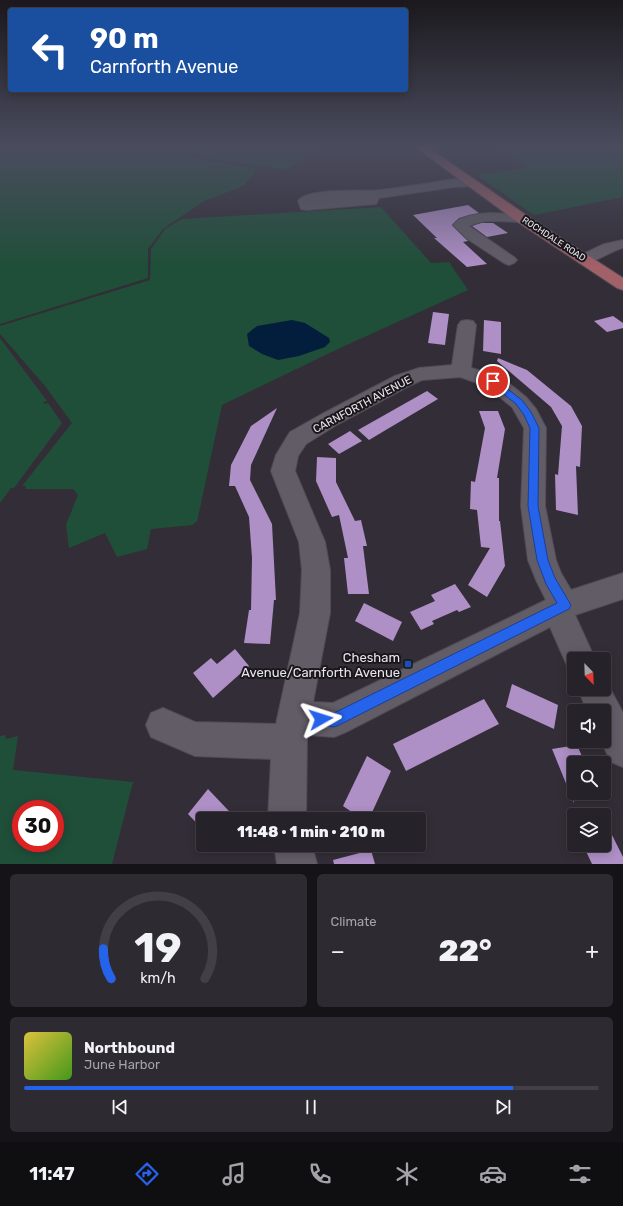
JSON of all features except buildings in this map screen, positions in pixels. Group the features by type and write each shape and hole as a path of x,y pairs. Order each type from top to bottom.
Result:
{"main road":[{"name":"ROCHDALE ROAD","path":"471,186 623,285"}],"street":[{"path":"314,197 304,201 306,206 371,201 374,194 391,193 401,198 453,193 456,192 460,186"},
{"path":"509,260 499,251 485,245 460,225 466,220 479,218 521,218"},
{"path":"587,261 609,247 623,244"},
{"path":"461,371 467,325"},
{"name":"CARNFORTH AVENUE","path":"287,812 292,729 315,613 316,570 312,542 283,471 287,454 298,438 330,419 402,381 420,374 461,371 493,381 519,402 528,414 535,428 533,506 542,560 577,652"},
{"path":"163,725 195,739 292,729 334,720 561,608 623,586"},
{"path":"597,696 623,750"},
{"path":"294,852 297,864"}],"green space":[{"path":"0,186 241,186 204,201 163,229 148,249 148,278 0,324"},
{"path":"493,186 623,186 623,197 534,215"},
{"path":"381,207 431,263 449,262 468,290 340,348 222,405 197,522 193,525 151,529 147,549 117,557 105,533 69,548 66,525 78,495 73,489 25,489 26,486 22,486 72,423 45,386 0,334 0,326 150,280 151,249 165,229 182,219"},
{"path":"0,338 47,401 43,402 45,404 48,403 62,423 14,488 11,488 0,503"},
{"path":"5,735 6,739 18,736 13,770 133,782 112,864 0,864 0,736"}],"water":[{"path":"292,320 305,323 329,338 330,342 325,347 299,356 278,360 262,354 249,346 247,334 257,326"}],"place":[{"name":"Chesham Avenue/Carnforth Avenue","path":"408,664"}],"route":[{"path":"321,719 334,720 565,605 550,580 542,560 533,506 535,428 528,414 519,402 493,381"}]}
